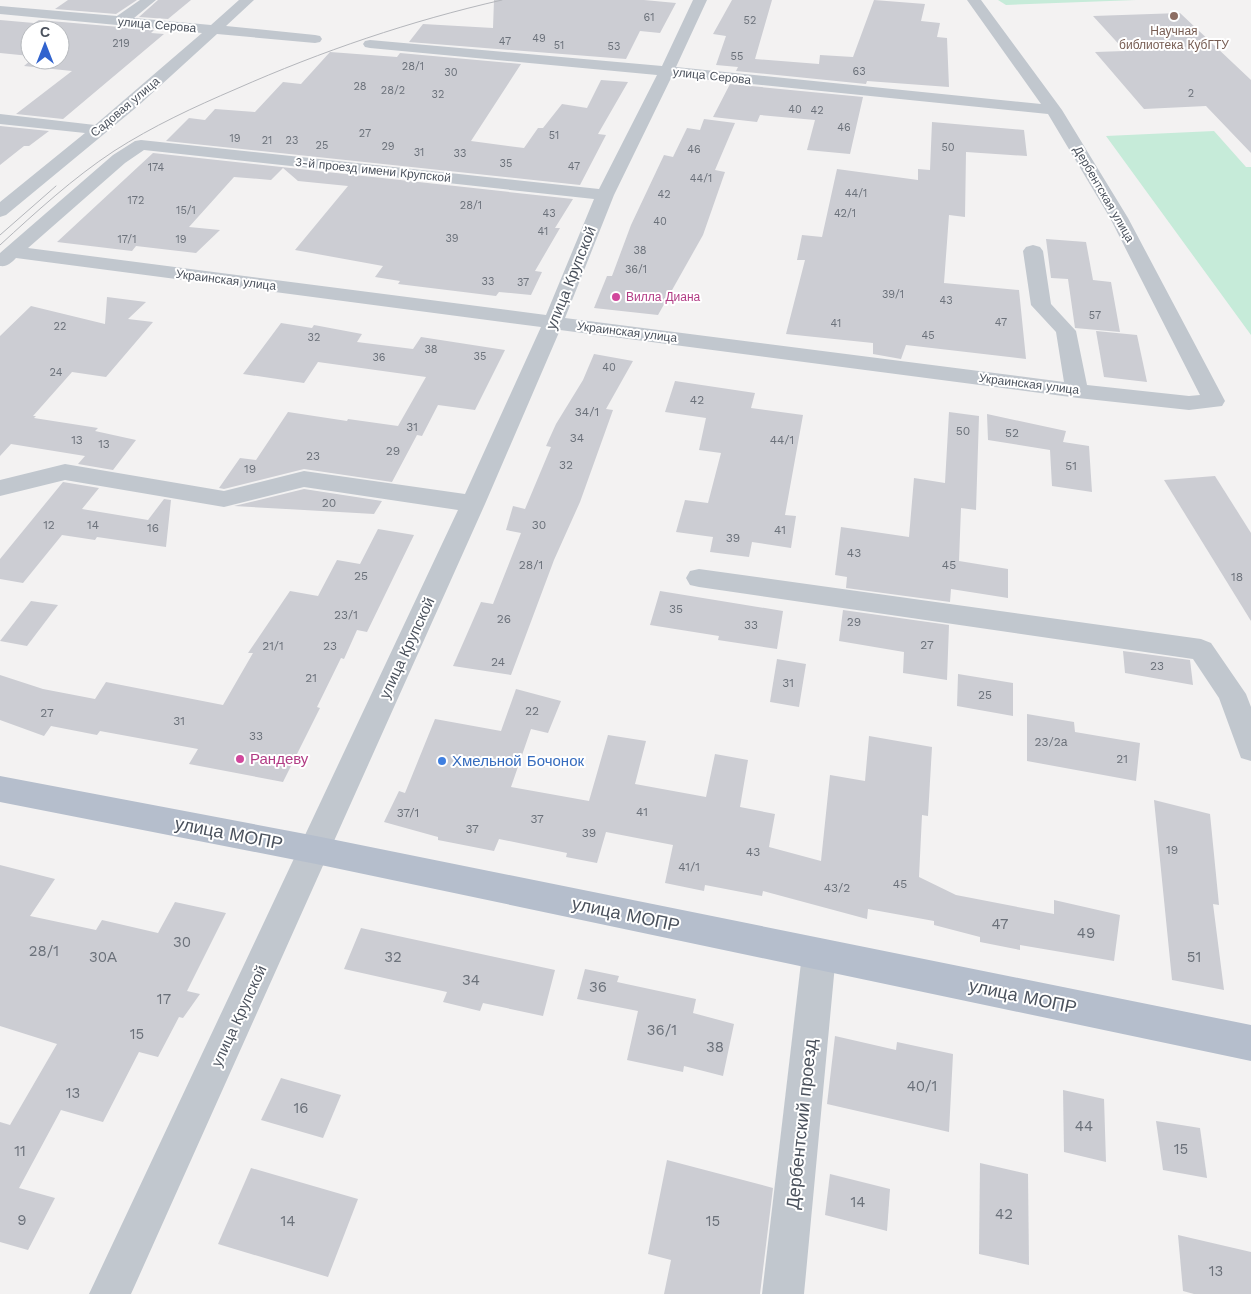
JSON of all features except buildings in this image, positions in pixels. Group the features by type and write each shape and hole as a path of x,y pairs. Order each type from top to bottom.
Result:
{"main road":[{"name":"улица МОПР","path":"0,789 316,850 1251,1043"}],"street":[{"path":"119,22 149,0"},
{"name":"Садовая улица","path":"0,211 132,103 247,0"},
{"name":"улица Крупской","path":"110,1294 316,850 473,504 553,323 605,195 700,0"},
{"name":"Дербентская улица","path":"974,0 1054,110 1119,218 1214,401"},
{"name":"улица Серова","path":"0,10 314,39"},
{"name":"улица Серова","path":"370,44 667,71 1054,110"},
{"path":"0,119 99,130"},
{"name":"3-й проезд имени Крупской","path":"6,258 119,159 141,145 605,195"},
{"path":"1033,251 1041,305 1066,331 1073,375 1078,391"},
{"name":"Украинская улица","path":"6,258 553,323 1078,391 1189,403 1214,401"},
{"path":"0,488 65,472 224,499 304,479 473,504"},
{"path":"699,578 1202,650 1232,694 1251,749"},
{"name":"Дербентский проезд","path":"783,1294 819,954"}],"green space":[{"path":"998,0 1136,0 1006,5"},
{"path":"1214,131 1246,167 1251,167 1251,335 1106,136"}],"tram line":[{"path":"0,245 84,172 114,151 174,117 268,75 367,38 434,17 502,0"},
{"path":"0,235 56,186"}],"place":[{"name":"Научная библиотека КубГТУ","path":"1174,16"},
{"name":"Вилла Диана","path":"616,297"},
{"name":"Рандеву","path":"240,759"},
{"name":"Хмельной Бочонок","path":"442,761"}]}
